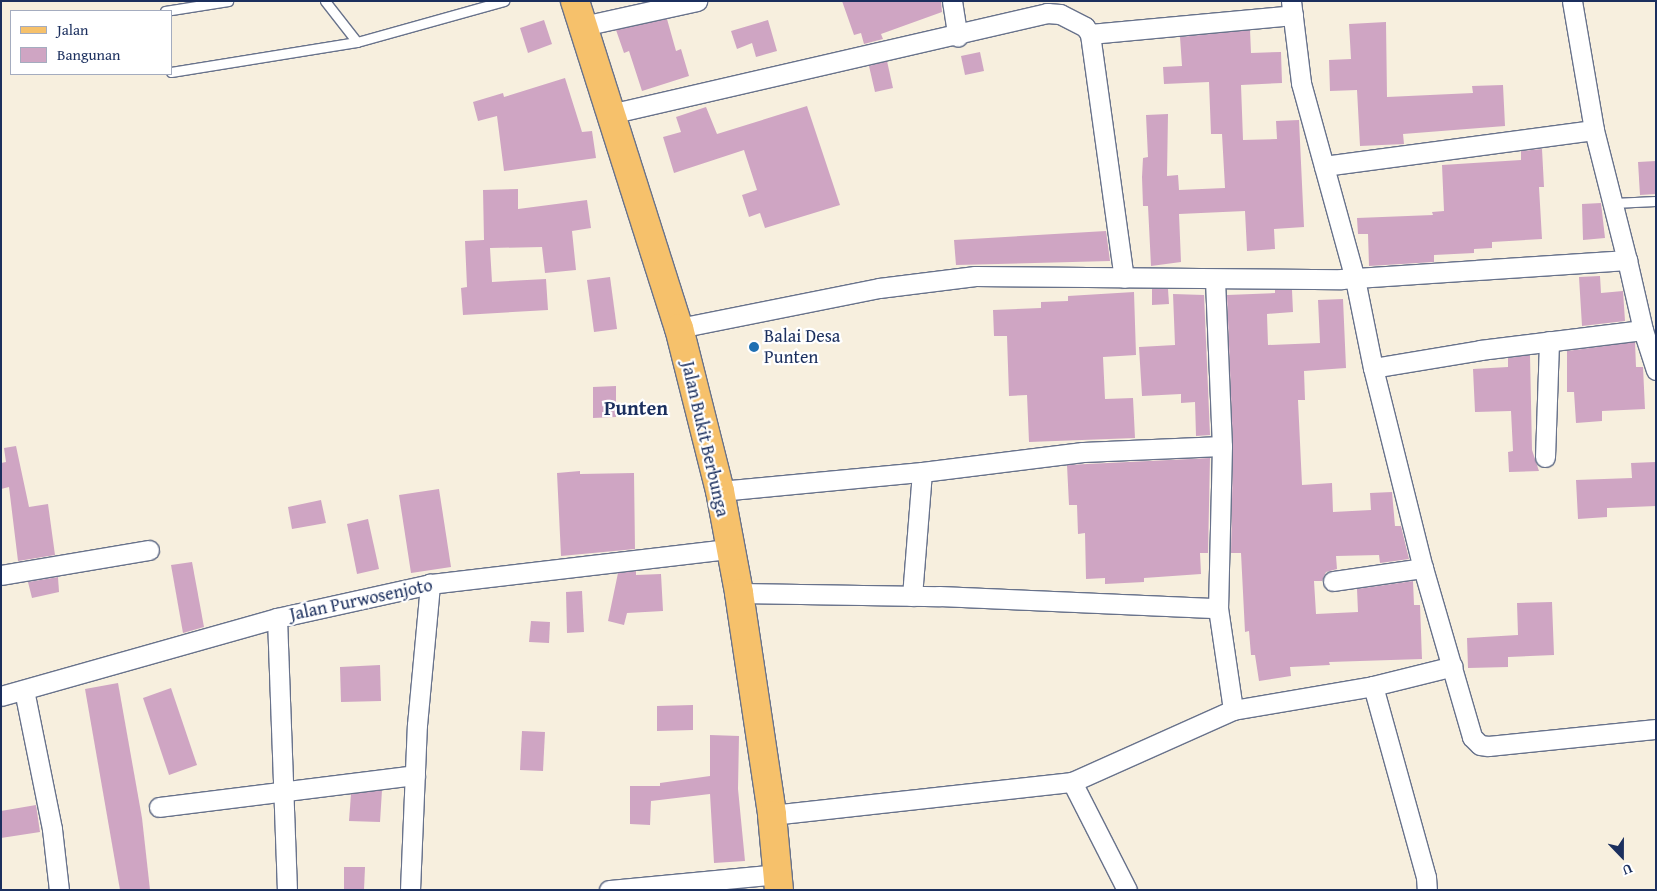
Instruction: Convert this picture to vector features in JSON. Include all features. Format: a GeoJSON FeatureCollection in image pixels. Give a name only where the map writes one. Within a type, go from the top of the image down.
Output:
{"type":"FeatureCollection","features":[{"type":"Feature","properties":{"kind":"main road","name":"Jalan Bukit Berbunga"},"geometry":{"type":"LineString","coordinates":[[579,14],[679,328],[720,491],[729,549],[739,593],[772,815],[778,882]]}},
{"type":"Feature","properties":{"kind":"street"},"geometry":{"type":"LineString","coordinates":[[579,14],[697,1]]}},
{"type":"Feature","properties":{"kind":"street"},"geometry":{"type":"LineString","coordinates":[[952,1],[958,36]]}},
{"type":"Feature","properties":{"kind":"street"},"geometry":{"type":"LineString","coordinates":[[1572,1],[1594,130],[1643,330],[1656,370]]}},
{"type":"Feature","properties":{"kind":"street"},"geometry":{"type":"LineString","coordinates":[[1090,34],[1292,8],[1302,83],[1355,279],[1373,368],[1423,568],[1453,666],[1472,737],[1480,745],[1656,729]]}},
{"type":"Feature","properties":{"kind":"street"},"geometry":{"type":"LineString","coordinates":[[610,114],[1048,14],[1070,18],[1090,34],[1124,278]]}},
{"type":"Feature","properties":{"kind":"street"},"geometry":{"type":"LineString","coordinates":[[1324,166],[1594,130]]}},
{"type":"Feature","properties":{"kind":"street"},"geometry":{"type":"LineString","coordinates":[[679,328],[879,288],[975,276],[1215,280],[1355,279],[1627,260]]}},
{"type":"Feature","properties":{"kind":"street"},"geometry":{"type":"LineString","coordinates":[[1215,280],[1222,446],[1218,608],[1233,710]]}},
{"type":"Feature","properties":{"kind":"street"},"geometry":{"type":"LineString","coordinates":[[1373,368],[1549,341],[1643,330]]}},
{"type":"Feature","properties":{"kind":"street"},"geometry":{"type":"LineString","coordinates":[[1545,457],[1549,341]]}},
{"type":"Feature","properties":{"kind":"street"},"geometry":{"type":"LineString","coordinates":[[720,491],[922,472],[1083,452],[1222,446]]}},
{"type":"Feature","properties":{"kind":"street"},"geometry":{"type":"LineString","coordinates":[[912,596],[922,472]]}},
{"type":"Feature","properties":{"kind":"street","name":"Jalan Purwosenjoto"},"geometry":{"type":"LineString","coordinates":[[1,696],[277,618],[430,584],[729,549]]}},
{"type":"Feature","properties":{"kind":"street"},"geometry":{"type":"LineString","coordinates":[[1,575],[149,550]]}},
{"type":"Feature","properties":{"kind":"street"},"geometry":{"type":"LineString","coordinates":[[1333,581],[1423,568]]}},
{"type":"Feature","properties":{"kind":"street"},"geometry":{"type":"LineString","coordinates":[[410,890],[415,775],[430,584]]}},
{"type":"Feature","properties":{"kind":"street"},"geometry":{"type":"LineString","coordinates":[[739,593],[912,596],[1218,608]]}},
{"type":"Feature","properties":{"kind":"street"},"geometry":{"type":"LineString","coordinates":[[277,618],[287,890]]}},
{"type":"Feature","properties":{"kind":"street"},"geometry":{"type":"LineString","coordinates":[[772,815],[1072,782],[1233,710],[1373,686],[1453,666]]}},
{"type":"Feature","properties":{"kind":"street"},"geometry":{"type":"LineString","coordinates":[[1373,686],[1426,877],[1427,890]]}},
{"type":"Feature","properties":{"kind":"street"},"geometry":{"type":"LineString","coordinates":[[24,690],[52,829],[59,890]]}},
{"type":"Feature","properties":{"kind":"street"},"geometry":{"type":"LineString","coordinates":[[159,807],[415,775]]}},
{"type":"Feature","properties":{"kind":"street"},"geometry":{"type":"LineString","coordinates":[[1072,782],[1126,890]]}},
{"type":"Feature","properties":{"kind":"street"},"geometry":{"type":"LineString","coordinates":[[609,890],[778,882]]}},
{"type":"Feature","properties":{"kind":"lane"},"geometry":{"type":"LineString","coordinates":[[171,10],[228,1]]}},
{"type":"Feature","properties":{"kind":"lane"},"geometry":{"type":"LineString","coordinates":[[325,1],[357,42]]}},
{"type":"Feature","properties":{"kind":"lane"},"geometry":{"type":"LineString","coordinates":[[172,72],[357,42],[427,20],[504,1]]}},
{"type":"Feature","properties":{"kind":"lane"},"geometry":{"type":"LineString","coordinates":[[1613,203],[1656,201]]}},
{"type":"Feature","properties":{"kind":"building"},"geometry":{"type":"Polygon","coordinates":[[[842,1],[941,1],[942,12],[881,34],[883,39],[864,44],[861,33],[854,35],[842,1]]]}},
{"type":"Feature","properties":{"kind":"building"},"geometry":{"type":"Polygon","coordinates":[[[667,19],[676,51],[681,49],[689,76],[642,91],[629,51],[624,53],[616,30],[667,19]]]}},
{"type":"Feature","properties":{"kind":"building"},"geometry":{"type":"Polygon","coordinates":[[[544,20],[552,44],[528,53],[520,28],[544,20]]]}},
{"type":"Feature","properties":{"kind":"building"},"geometry":{"type":"Polygon","coordinates":[[[768,20],[777,51],[756,57],[752,43],[737,49],[731,31],[768,20]]]}},
{"type":"Feature","properties":{"kind":"building"},"geometry":{"type":"Polygon","coordinates":[[[1386,22],[1387,97],[1473,93],[1472,86],[1503,85],[1505,126],[1403,134],[1404,144],[1360,146],[1357,90],[1330,91],[1329,60],[1351,59],[1349,24],[1386,22]]]}},
{"type":"Feature","properties":{"kind":"building"},"geometry":{"type":"Polygon","coordinates":[[[1250,30],[1251,53],[1281,52],[1282,83],[1241,85],[1243,140],[1277,139],[1276,121],[1299,120],[1304,227],[1274,229],[1275,249],[1247,251],[1245,211],[1179,214],[1181,262],[1151,266],[1148,206],[1143,206],[1142,177],[1143,158],[1148,157],[1146,115],[1168,114],[1167,176],[1178,175],[1179,190],[1225,188],[1222,134],[1211,134],[1209,82],[1164,84],[1163,67],[1182,66],[1180,37],[1250,30]]]}},
{"type":"Feature","properties":{"kind":"building"},"geometry":{"type":"Polygon","coordinates":[[[980,52],[984,71],[965,75],[961,56],[980,52]]]}},
{"type":"Feature","properties":{"kind":"building"},"geometry":{"type":"Polygon","coordinates":[[[887,61],[893,88],[875,92],[869,66],[887,61]]]}},
{"type":"Feature","properties":{"kind":"building"},"geometry":{"type":"Polygon","coordinates":[[[565,78],[582,132],[592,131],[596,158],[504,171],[497,116],[478,121],[473,102],[503,93],[504,97],[565,78]]]}},
{"type":"Feature","properties":{"kind":"building"},"geometry":{"type":"Polygon","coordinates":[[[807,106],[840,205],[765,228],[760,213],[749,217],[742,195],[757,190],[744,150],[674,173],[663,137],[681,132],[676,117],[706,107],[717,134],[807,106]]]}},
{"type":"Feature","properties":{"kind":"building"},"geometry":{"type":"Polygon","coordinates":[[[1542,149],[1544,187],[1539,187],[1542,239],[1492,242],[1492,248],[1474,249],[1474,253],[1434,255],[1434,262],[1369,266],[1368,234],[1358,234],[1357,218],[1433,215],[1432,212],[1444,211],[1442,165],[1521,160],[1521,151],[1542,149]]]}},
{"type":"Feature","properties":{"kind":"building"},"geometry":{"type":"Polygon","coordinates":[[[1656,161],[1656,194],[1640,195],[1638,162],[1656,161]]]}},
{"type":"Feature","properties":{"kind":"building"},"geometry":{"type":"Polygon","coordinates":[[[518,189],[518,209],[587,200],[591,228],[572,231],[576,270],[545,273],[542,247],[490,248],[492,282],[546,279],[548,310],[463,315],[461,288],[467,287],[465,241],[484,240],[483,190],[518,189]]]}},
{"type":"Feature","properties":{"kind":"building"},"geometry":{"type":"Polygon","coordinates":[[[1601,203],[1605,238],[1583,240],[1582,204],[1601,203]]]}},
{"type":"Feature","properties":{"kind":"building"},"geometry":{"type":"Polygon","coordinates":[[[1106,231],[1110,261],[956,265],[954,240],[1106,231]]]}},
{"type":"Feature","properties":{"kind":"building"},"geometry":{"type":"Polygon","coordinates":[[[1600,276],[1601,293],[1623,291],[1625,321],[1582,326],[1579,277],[1600,276]]]}},
{"type":"Feature","properties":{"kind":"building"},"geometry":{"type":"Polygon","coordinates":[[[610,277],[617,329],[594,332],[587,280],[610,277]]]}},
{"type":"Feature","properties":{"kind":"building"},"geometry":{"type":"Polygon","coordinates":[[[1152,289],[1168,289],[1169,304],[1152,305],[1152,289]]]}},
{"type":"Feature","properties":{"kind":"building"},"geometry":{"type":"Polygon","coordinates":[[[1275,290],[1292,290],[1293,312],[1267,314],[1268,345],[1320,343],[1318,300],[1343,299],[1346,368],[1304,371],[1305,400],[1298,400],[1302,485],[1332,483],[1333,512],[1371,510],[1370,493],[1392,492],[1395,526],[1401,526],[1409,559],[1380,563],[1379,555],[1336,556],[1337,569],[1326,572],[1322,581],[1314,581],[1316,614],[1358,612],[1357,589],[1413,581],[1414,605],[1420,605],[1422,659],[1329,662],[1330,665],[1290,667],[1291,676],[1259,681],[1255,655],[1251,655],[1249,631],[1245,632],[1241,553],[1231,553],[1233,446],[1227,295],[1275,293],[1275,290]]]}},
{"type":"Feature","properties":{"kind":"building"},"geometry":{"type":"Polygon","coordinates":[[[1134,292],[1136,355],[1103,357],[1105,399],[1133,398],[1135,438],[1029,442],[1027,395],[1009,396],[1007,336],[994,336],[993,310],[1041,308],[1041,302],[1068,301],[1068,296],[1134,292]]]}},
{"type":"Feature","properties":{"kind":"building"},"geometry":{"type":"Polygon","coordinates":[[[1173,294],[1204,295],[1210,435],[1196,436],[1195,402],[1181,403],[1181,394],[1142,396],[1139,347],[1175,345],[1173,294]]]}},
{"type":"Feature","properties":{"kind":"building"},"geometry":{"type":"Polygon","coordinates":[[[1635,342],[1636,367],[1643,367],[1645,409],[1602,411],[1602,421],[1576,423],[1574,392],[1567,392],[1567,351],[1635,342]]]}},
{"type":"Feature","properties":{"kind":"building"},"geometry":{"type":"Polygon","coordinates":[[[1530,355],[1532,450],[1539,471],[1509,472],[1508,452],[1513,451],[1511,411],[1475,412],[1473,369],[1508,367],[1508,358],[1530,355]]]}},
{"type":"Feature","properties":{"kind":"building"},"geometry":{"type":"Polygon","coordinates":[[[616,386],[616,417],[593,418],[593,387],[616,386]]]}},
{"type":"Feature","properties":{"kind":"building"},"geometry":{"type":"Polygon","coordinates":[[[16,446],[29,507],[48,504],[55,555],[18,561],[9,487],[1,489],[1,463],[6,462],[4,448],[16,446]]]}},
{"type":"Feature","properties":{"kind":"building"},"geometry":{"type":"Polygon","coordinates":[[[1210,458],[1208,553],[1200,553],[1201,574],[1144,578],[1144,582],[1105,584],[1105,578],[1086,579],[1085,533],[1078,534],[1077,505],[1069,505],[1067,465],[1210,458]]]}},
{"type":"Feature","properties":{"kind":"building"},"geometry":{"type":"Polygon","coordinates":[[[1656,462],[1656,506],[1607,508],[1607,517],[1578,519],[1576,480],[1632,478],[1631,463],[1656,462]]]}},
{"type":"Feature","properties":{"kind":"building"},"geometry":{"type":"Polygon","coordinates":[[[580,471],[580,474],[634,473],[635,549],[561,556],[557,473],[580,471]]]}},
{"type":"Feature","properties":{"kind":"building"},"geometry":{"type":"Polygon","coordinates":[[[439,489],[451,567],[411,573],[399,495],[439,489]]]}},
{"type":"Feature","properties":{"kind":"building"},"geometry":{"type":"Polygon","coordinates":[[[321,500],[326,523],[292,529],[288,507],[321,500]]]}},
{"type":"Feature","properties":{"kind":"building"},"geometry":{"type":"Polygon","coordinates":[[[368,519],[379,569],[357,574],[347,524],[368,519]]]}},
{"type":"Feature","properties":{"kind":"building"},"geometry":{"type":"Polygon","coordinates":[[[192,562],[204,627],[183,633],[171,565],[192,562]]]}},
{"type":"Feature","properties":{"kind":"building"},"geometry":{"type":"Polygon","coordinates":[[[636,571],[636,575],[661,574],[663,611],[627,613],[624,625],[608,621],[618,573],[636,571]]]}},
{"type":"Feature","properties":{"kind":"building"},"geometry":{"type":"Polygon","coordinates":[[[58,577],[59,592],[32,598],[28,582],[58,577]]]}},
{"type":"Feature","properties":{"kind":"building"},"geometry":{"type":"Polygon","coordinates":[[[582,591],[584,632],[567,633],[566,592],[582,591]]]}},
{"type":"Feature","properties":{"kind":"building"},"geometry":{"type":"Polygon","coordinates":[[[1552,602],[1554,655],[1508,657],[1508,667],[1468,668],[1467,638],[1518,635],[1517,603],[1552,602]]]}},
{"type":"Feature","properties":{"kind":"building"},"geometry":{"type":"Polygon","coordinates":[[[531,621],[550,622],[549,643],[529,642],[531,621]]]}},
{"type":"Feature","properties":{"kind":"building"},"geometry":{"type":"Polygon","coordinates":[[[380,665],[381,701],[341,702],[340,667],[380,665]]]}},
{"type":"Feature","properties":{"kind":"building"},"geometry":{"type":"Polygon","coordinates":[[[118,683],[142,818],[150,890],[120,890],[85,689],[118,683]]]}},
{"type":"Feature","properties":{"kind":"building"},"geometry":{"type":"Polygon","coordinates":[[[171,688],[197,765],[169,775],[143,698],[171,688]]]}},
{"type":"Feature","properties":{"kind":"building"},"geometry":{"type":"Polygon","coordinates":[[[693,705],[693,730],[657,731],[657,706],[693,705]]]}},
{"type":"Feature","properties":{"kind":"building"},"geometry":{"type":"Polygon","coordinates":[[[522,731],[545,732],[543,771],[520,770],[522,731]]]}},
{"type":"Feature","properties":{"kind":"building"},"geometry":{"type":"Polygon","coordinates":[[[710,735],[739,736],[738,789],[745,861],[714,863],[710,794],[651,801],[650,825],[630,824],[630,786],[660,786],[660,783],[710,776],[710,735]]]}},
{"type":"Feature","properties":{"kind":"building"},"geometry":{"type":"Polygon","coordinates":[[[382,790],[380,822],[349,821],[351,794],[382,790]]]}},
{"type":"Feature","properties":{"kind":"building"},"geometry":{"type":"Polygon","coordinates":[[[36,805],[40,832],[1,838],[1,811],[36,805]]]}},
{"type":"Feature","properties":{"kind":"building"},"geometry":{"type":"Polygon","coordinates":[[[344,867],[365,867],[364,890],[344,890],[344,867]]]}},
{"type":"Feature","properties":{"kind":"place","name":"Balai Desa Punten"},"geometry":{"type":"Point","coordinates":[754,347]}},
{"type":"Feature","properties":{"kind":"district","name":"Punten"},"geometry":{"type":"Point","coordinates":[636,407]}}]}
